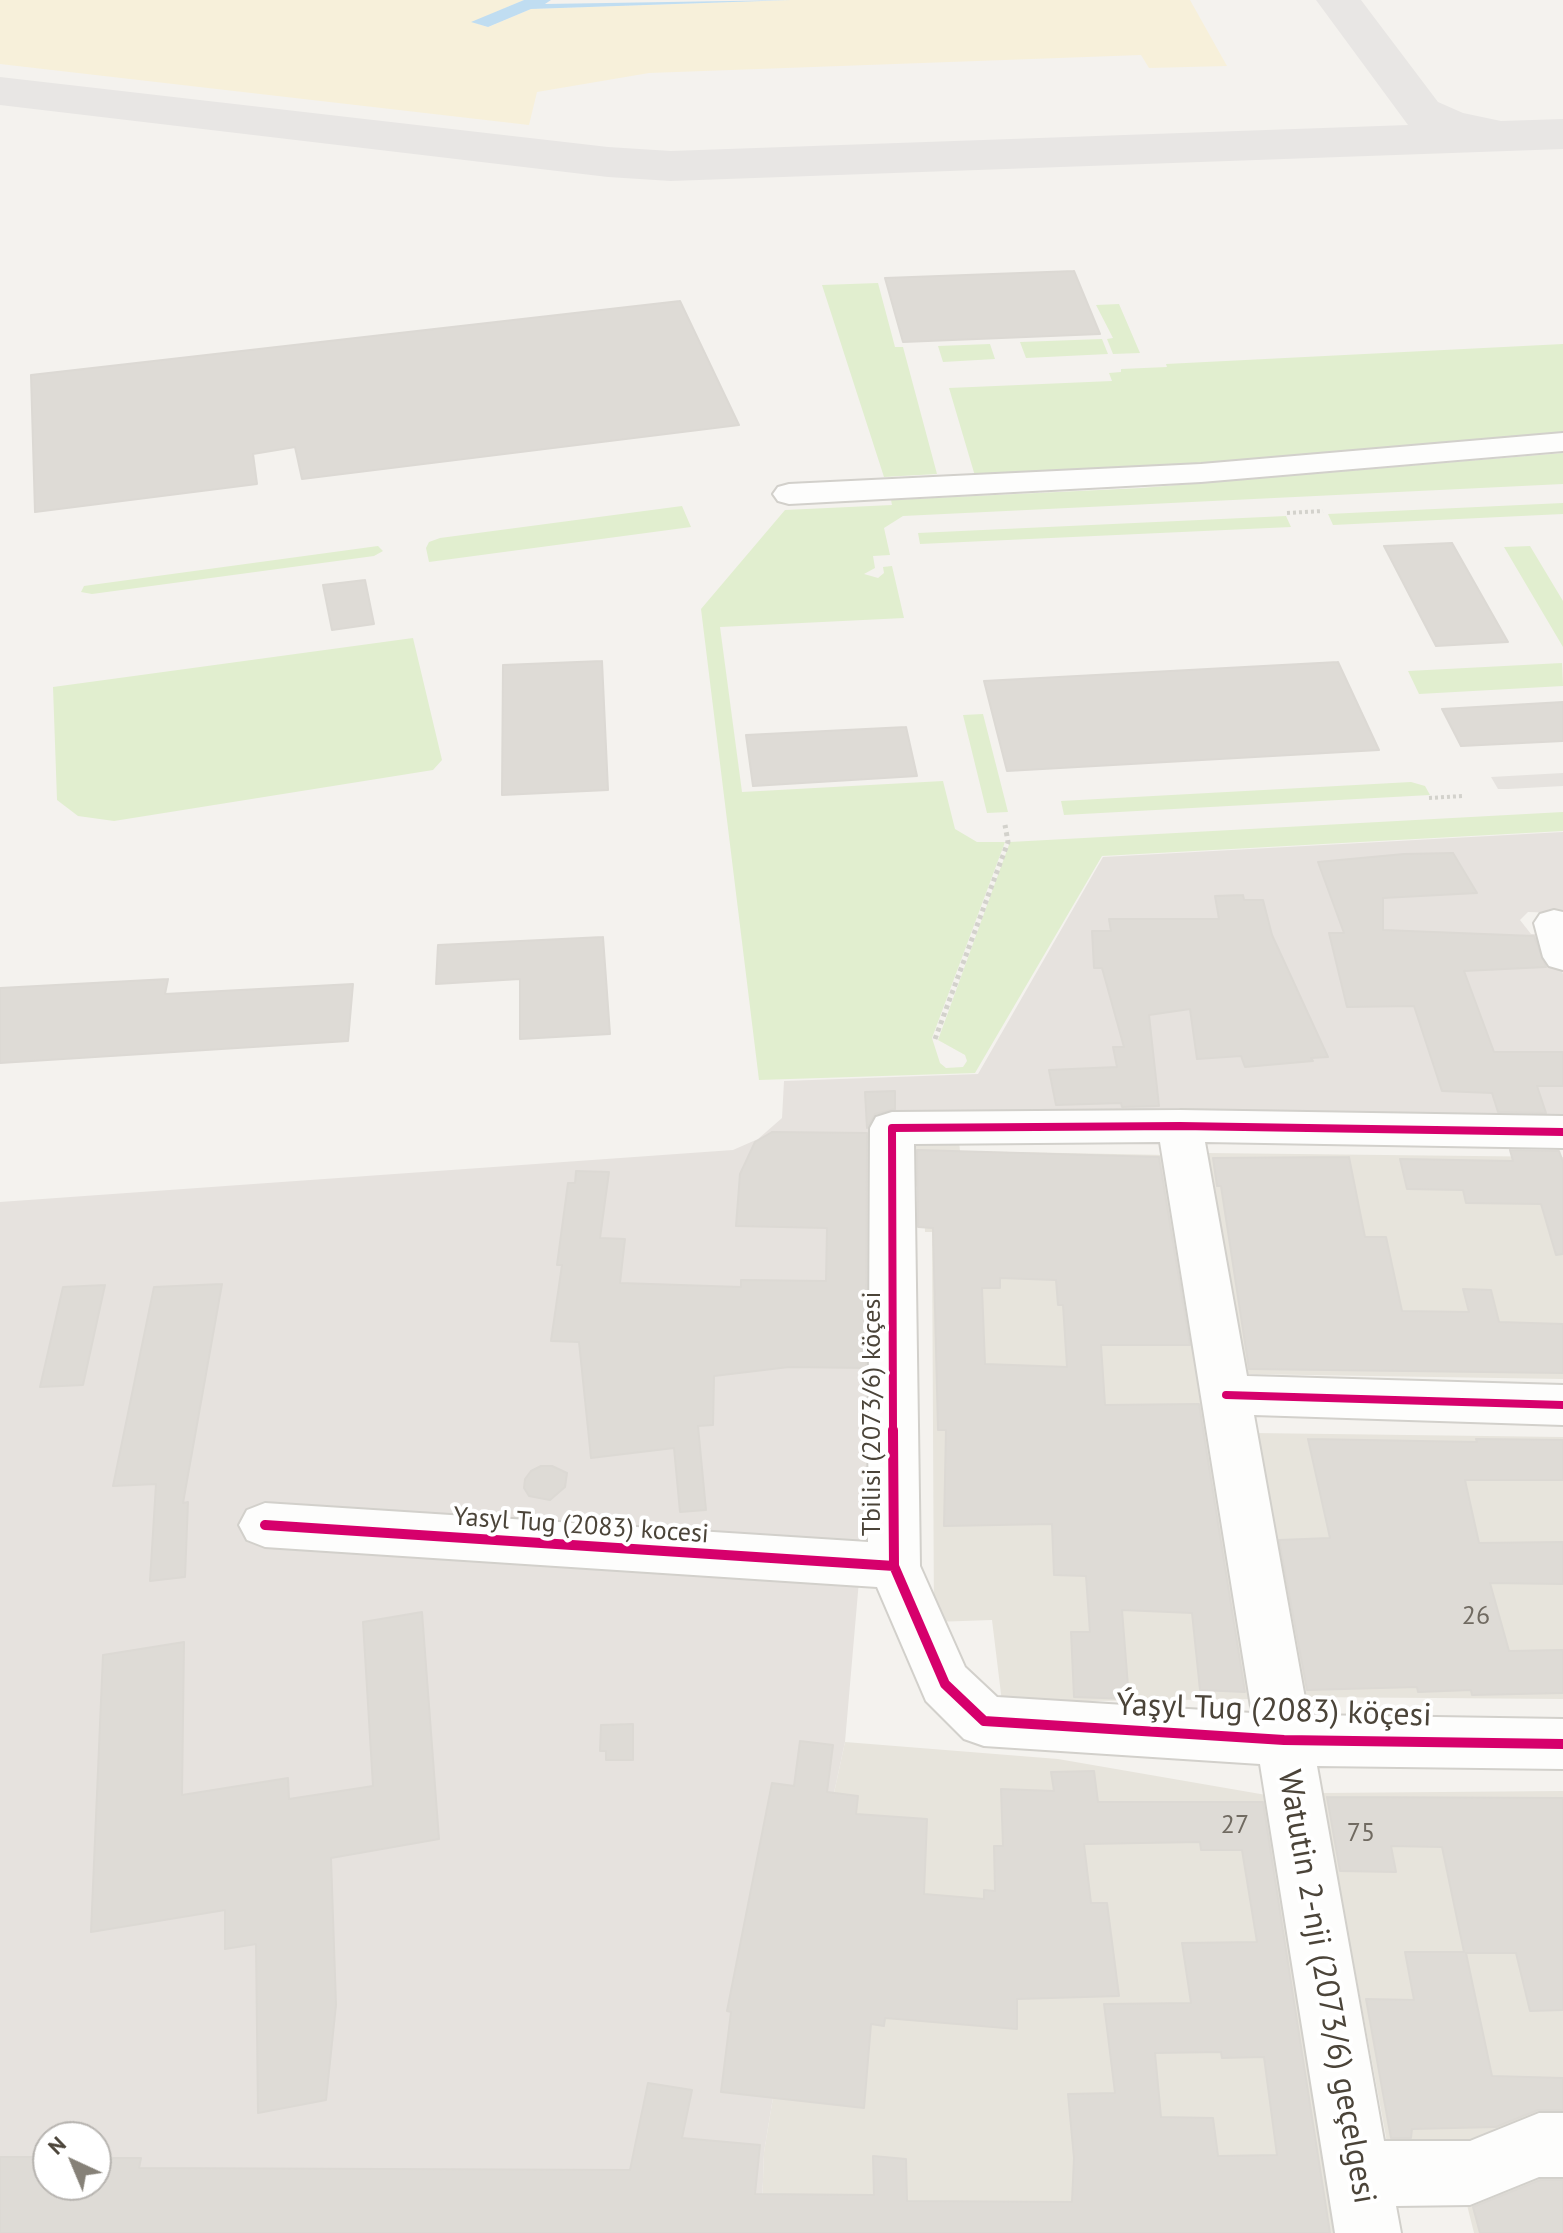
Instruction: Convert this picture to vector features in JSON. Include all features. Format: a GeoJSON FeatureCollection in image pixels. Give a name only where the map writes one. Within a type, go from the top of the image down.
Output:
{"type":"FeatureCollection","features":[{"type":"Feature","properties":{"kind":"street"},"geometry":{"type":"LineString","coordinates":[[789,494],[1187,474],[1563,442]]}},
{"type":"Feature","properties":{"kind":"street"},"geometry":{"type":"LineString","coordinates":[[1180,1126],[1563,1132]]}},
{"type":"Feature","properties":{"kind":"street","name":"Tbilisi (2073/6) köçesi"},"geometry":{"type":"LineString","coordinates":[[984,1721],[945,1684],[894,1566],[892,1128],[1180,1126]]}},
{"type":"Feature","properties":{"kind":"street","name":"Watutin 2-nji (2073/6) geçelgesi"},"geometry":{"type":"LineString","coordinates":[[1180,1126],[1362,2203]]}},
{"type":"Feature","properties":{"kind":"street"},"geometry":{"type":"LineString","coordinates":[[1226,1395],[1563,1405]]}},
{"type":"Feature","properties":{"kind":"street","name":"Yasyl Tug (2083) kocesi"},"geometry":{"type":"LineString","coordinates":[[265,1525],[894,1566]]}},
{"type":"Feature","properties":{"kind":"street","name":"Ýaşyl Tug (2083) köçesi"},"geometry":{"type":"LineString","coordinates":[[984,1721],[1284,1740],[1563,1744]]}},
{"type":"Feature","properties":{"kind":"street"},"geometry":{"type":"LineString","coordinates":[[1362,2203],[1470,2173],[1539,2145],[1563,2145]]}},
{"type":"Feature","properties":{"kind":"path"},"geometry":{"type":"LineString","coordinates":[[1287,513],[1323,511]]}},
{"type":"Feature","properties":{"kind":"path"},"geometry":{"type":"LineString","coordinates":[[1429,798],[1463,796]]}},
{"type":"Feature","properties":{"kind":"path"},"geometry":{"type":"LineString","coordinates":[[935,1039],[1008,842],[1005,825]]}},
{"type":"Feature","properties":{"kind":"shaded area"},"geometry":{"type":"Polygon","coordinates":[[[1563,773],[1563,786],[1498,789],[1491,777],[1563,773]]]}},
{"type":"Feature","properties":{"kind":"shaded area"},"geometry":{"type":"Polygon","coordinates":[[[1563,832],[1563,913],[1528,912],[1520,920],[1531,934],[1549,934],[1563,974],[1563,1120],[887,1118],[881,1419],[862,1546],[845,1742],[789,2001],[764,2152],[761,2233],[0,2233],[0,1202],[733,1150],[758,1139],[782,1118],[784,1081],[978,1074],[1103,857],[1563,832]]]}},
{"type":"Feature","properties":{"kind":"shaded area"},"geometry":{"type":"Polygon","coordinates":[[[910,1140],[959,1141],[960,1151],[1166,1155],[1261,1699],[1002,1702],[992,1620],[934,1622],[932,1232],[925,1232],[924,1187],[910,1186],[910,1140]]]}},
{"type":"Feature","properties":{"kind":"shaded area"},"geometry":{"type":"Polygon","coordinates":[[[1208,1153],[1563,1157],[1563,1379],[1244,1374],[1208,1153]]]}},
{"type":"Feature","properties":{"kind":"shaded area"},"geometry":{"type":"Polygon","coordinates":[[[1254,1433],[1563,1437],[1563,1699],[1301,1697],[1254,1433]]]}},
{"type":"Feature","properties":{"kind":"shaded area"},"geometry":{"type":"Polygon","coordinates":[[[845,1742],[1058,1759],[1272,1796],[1345,2233],[761,2233],[764,2152],[789,2001],[845,1742]]]}},
{"type":"Feature","properties":{"kind":"shaded area"},"geometry":{"type":"Polygon","coordinates":[[[1563,1791],[1563,2233],[1474,2233],[1457,2165],[1391,2164],[1322,1793],[1563,1791]]]}},
{"type":"Feature","properties":{"kind":"green space"},"geometry":{"type":"Polygon","coordinates":[[[878,283],[895,347],[903,347],[937,474],[884,477],[822,285],[878,283]]]}},
{"type":"Feature","properties":{"kind":"green space"},"geometry":{"type":"Polygon","coordinates":[[[1119,304],[1140,353],[1113,354],[1107,339],[1113,338],[1096,305],[1119,304]]]}},
{"type":"Feature","properties":{"kind":"green space"},"geometry":{"type":"Polygon","coordinates":[[[1102,339],[1108,354],[1026,358],[1020,342],[1102,339]]]}},
{"type":"Feature","properties":{"kind":"green space"},"geometry":{"type":"Polygon","coordinates":[[[990,344],[995,359],[943,362],[938,346],[990,344]]]}},
{"type":"Feature","properties":{"kind":"green space"},"geometry":{"type":"Polygon","coordinates":[[[1563,344],[1563,433],[1194,464],[975,476],[949,388],[1112,381],[1109,373],[1121,372],[1121,369],[1167,367],[1166,364],[1563,344]]]}},
{"type":"Feature","properties":{"kind":"green space"},"geometry":{"type":"Polygon","coordinates":[[[1563,453],[1563,484],[903,516],[884,528],[890,555],[873,556],[875,568],[864,574],[878,578],[884,573],[883,567],[892,566],[904,618],[720,627],[742,792],[943,781],[955,829],[977,842],[1005,842],[932,1038],[940,1063],[946,1068],[963,1067],[967,1061],[965,1055],[938,1040],[1010,842],[1563,812],[1563,831],[1102,856],[975,1073],[759,1080],[701,609],[785,510],[892,505],[891,500],[1141,488],[1563,453]]]}},
{"type":"Feature","properties":{"kind":"green space"},"geometry":{"type":"Polygon","coordinates":[[[1563,503],[1563,514],[1333,525],[1328,514],[1563,503]]]}},
{"type":"Feature","properties":{"kind":"green space"},"geometry":{"type":"Polygon","coordinates":[[[682,506],[691,527],[429,562],[426,548],[429,542],[440,538],[682,506]]]}},
{"type":"Feature","properties":{"kind":"green space"},"geometry":{"type":"Polygon","coordinates":[[[1286,516],[1291,527],[920,544],[918,533],[1286,516]]]}},
{"type":"Feature","properties":{"kind":"green space"},"geometry":{"type":"Polygon","coordinates":[[[378,546],[383,551],[374,556],[92,594],[81,592],[84,586],[378,546]]]}},
{"type":"Feature","properties":{"kind":"green space"},"geometry":{"type":"Polygon","coordinates":[[[1530,546],[1563,601],[1563,647],[1504,547],[1530,546]]]}},
{"type":"Feature","properties":{"kind":"green space"},"geometry":{"type":"Polygon","coordinates":[[[413,638],[442,760],[433,770],[114,821],[78,816],[57,800],[53,687],[413,638]]]}},
{"type":"Feature","properties":{"kind":"green space"},"geometry":{"type":"Polygon","coordinates":[[[1562,663],[1563,686],[1419,694],[1408,671],[1562,663]]]}},
{"type":"Feature","properties":{"kind":"green space"},"geometry":{"type":"Polygon","coordinates":[[[983,714],[1008,812],[987,813],[963,715],[983,714]]]}},
{"type":"Feature","properties":{"kind":"green space"},"geometry":{"type":"Polygon","coordinates":[[[1411,782],[1425,786],[1430,795],[1064,815],[1061,801],[1411,782]]]}},
{"type":"Feature","properties":{"kind":"sand"},"geometry":{"type":"Polygon","coordinates":[[[0,0],[524,0],[473,22],[488,27],[531,9],[791,0],[1190,0],[1227,66],[1149,68],[1141,55],[649,73],[537,92],[529,125],[0,64],[0,0]]]}},
{"type":"Feature","properties":{"kind":"water"},"geometry":{"type":"Polygon","coordinates":[[[524,0],[551,0],[545,4],[791,0],[531,9],[488,27],[471,22],[524,0]]]}},
{"type":"Feature","properties":{"kind":"building"},"geometry":{"type":"Polygon","coordinates":[[[1074,271],[1100,334],[903,342],[885,278],[1074,271]]]}},
{"type":"Feature","properties":{"kind":"building"},"geometry":{"type":"Polygon","coordinates":[[[680,301],[739,425],[302,479],[295,447],[253,454],[257,484],[35,512],[31,375],[680,301]]]}},
{"type":"Feature","properties":{"kind":"building"},"geometry":{"type":"Polygon","coordinates":[[[1452,543],[1508,642],[1436,646],[1384,546],[1452,543]]]}},
{"type":"Feature","properties":{"kind":"building"},"geometry":{"type":"Polygon","coordinates":[[[365,580],[374,624],[332,630],[323,585],[365,580]]]}},
{"type":"Feature","properties":{"kind":"building"},"geometry":{"type":"Polygon","coordinates":[[[602,661],[608,790],[502,795],[503,665],[602,661]]]}},
{"type":"Feature","properties":{"kind":"building"},"geometry":{"type":"Polygon","coordinates":[[[1338,662],[1379,750],[1007,771],[984,681],[1338,662]]]}},
{"type":"Feature","properties":{"kind":"building"},"geometry":{"type":"Polygon","coordinates":[[[1563,702],[1563,741],[1461,746],[1442,709],[1563,702]]]}},
{"type":"Feature","properties":{"kind":"building"},"geometry":{"type":"Polygon","coordinates":[[[906,727],[917,776],[753,786],[746,735],[906,727]]]}},
{"type":"Feature","properties":{"kind":"building"},"geometry":{"type":"Polygon","coordinates":[[[1453,853],[1477,893],[1383,898],[1383,930],[1534,936],[1546,967],[1464,971],[1494,1052],[1563,1052],[1563,1086],[1537,1086],[1546,1113],[1498,1112],[1492,1093],[1442,1091],[1414,1006],[1347,1007],[1329,933],[1344,933],[1318,862],[1453,853]]]}},
{"type":"Feature","properties":{"kind":"building"},"geometry":{"type":"Polygon","coordinates":[[[1243,895],[1244,900],[1263,900],[1272,935],[1328,1057],[1245,1067],[1241,1056],[1197,1059],[1190,1009],[1149,1015],[1159,1106],[1122,1107],[1121,1103],[1056,1105],[1049,1070],[1117,1067],[1113,1047],[1124,1047],[1102,968],[1094,968],[1092,931],[1111,931],[1109,919],[1219,919],[1215,896],[1243,895]]]}},
{"type":"Feature","properties":{"kind":"building"},"geometry":{"type":"Polygon","coordinates":[[[603,937],[610,1034],[520,1039],[520,979],[436,984],[438,945],[603,937]]]}},
{"type":"Feature","properties":{"kind":"building"},"geometry":{"type":"Polygon","coordinates":[[[168,979],[165,994],[353,984],[348,1041],[0,1063],[0,988],[168,979]]]}},
{"type":"Feature","properties":{"kind":"building"},"geometry":{"type":"Polygon","coordinates":[[[895,1091],[895,1109],[875,1114],[867,1128],[865,1092],[895,1091]]]}},
{"type":"Feature","properties":{"kind":"building"},"geometry":{"type":"Polygon","coordinates":[[[772,1132],[867,1133],[866,1368],[789,1367],[714,1376],[713,1425],[698,1426],[706,1510],[680,1512],[674,1448],[591,1458],[579,1342],[551,1341],[562,1265],[557,1265],[568,1183],[575,1183],[576,1171],[609,1172],[600,1238],[625,1239],[620,1283],[741,1287],[741,1280],[826,1281],[827,1228],[736,1226],[740,1174],[755,1142],[772,1132]]]}},
{"type":"Feature","properties":{"kind":"building"},"geometry":{"type":"Polygon","coordinates":[[[917,1150],[1159,1157],[1190,1345],[1101,1345],[1105,1405],[1199,1404],[1245,1692],[1200,1690],[1192,1613],[1122,1610],[1129,1699],[1074,1697],[1071,1632],[1090,1632],[1086,1576],[1054,1575],[1052,1524],[944,1526],[946,1430],[938,1430],[933,1228],[918,1227],[917,1150]],[[1000,1278],[1000,1288],[982,1288],[985,1364],[1067,1367],[1063,1305],[1058,1305],[1056,1280],[1000,1278]]]}},
{"type":"Feature","properties":{"kind":"building"},"geometry":{"type":"Polygon","coordinates":[[[1510,1150],[1559,1151],[1563,1162],[1563,1254],[1556,1255],[1541,1204],[1466,1203],[1463,1190],[1407,1189],[1400,1159],[1513,1161],[1510,1150]]]}},
{"type":"Feature","properties":{"kind":"building"},"geometry":{"type":"Polygon","coordinates":[[[1349,1157],[1365,1237],[1386,1237],[1402,1311],[1469,1312],[1463,1289],[1491,1290],[1499,1322],[1563,1324],[1563,1373],[1249,1369],[1221,1186],[1217,1186],[1213,1158],[1349,1157]]]}},
{"type":"Feature","properties":{"kind":"building"},"geometry":{"type":"Polygon","coordinates":[[[222,1284],[183,1503],[188,1502],[185,1577],[150,1581],[156,1484],[113,1486],[154,1287],[222,1284]]]}},
{"type":"Feature","properties":{"kind":"building"},"geometry":{"type":"Polygon","coordinates":[[[105,1285],[83,1385],[40,1387],[63,1287],[105,1285]]]}},
{"type":"Feature","properties":{"kind":"building"},"geometry":{"type":"Polygon","coordinates":[[[1308,1439],[1563,1440],[1563,1480],[1465,1480],[1479,1543],[1563,1542],[1563,1584],[1490,1583],[1509,1651],[1563,1650],[1563,1693],[1472,1695],[1471,1690],[1418,1692],[1417,1687],[1307,1690],[1279,1540],[1330,1538],[1308,1439]]]}},
{"type":"Feature","properties":{"kind":"building"},"geometry":{"type":"Polygon","coordinates":[[[541,1466],[552,1466],[567,1473],[565,1487],[550,1500],[529,1496],[524,1488],[525,1479],[531,1471],[541,1466]]]}},
{"type":"Feature","properties":{"kind":"building"},"geometry":{"type":"Polygon","coordinates":[[[422,1612],[439,1839],[331,1858],[336,2005],[326,2100],[258,2113],[256,1944],[225,1949],[225,1910],[91,1932],[103,1655],[184,1642],[182,1795],[288,1778],[289,1799],[373,1786],[363,1622],[422,1612]]]}},
{"type":"Feature","properties":{"kind":"building"},"geometry":{"type":"Polygon","coordinates":[[[633,1724],[633,1760],[606,1760],[606,1751],[600,1751],[601,1725],[633,1724]]]}},
{"type":"Feature","properties":{"kind":"building"},"geometry":{"type":"Polygon","coordinates":[[[800,1741],[833,1745],[827,1792],[858,1796],[856,1814],[927,1819],[924,1894],[984,1899],[984,1890],[995,1891],[994,1846],[1003,1846],[1001,1789],[1054,1791],[1051,1772],[1094,1771],[1098,1802],[1263,1802],[1330,2233],[0,2233],[0,2157],[32,2157],[32,2201],[112,2201],[112,2158],[141,2158],[139,2168],[630,2170],[648,2083],[692,2090],[682,2138],[760,2145],[755,2194],[874,2195],[873,2156],[906,2159],[907,2201],[1072,2202],[1074,2158],[1068,2094],[1115,2093],[1104,2004],[1191,2003],[1182,1943],[1257,1942],[1242,1850],[1201,1850],[1200,1842],[1084,1844],[1091,1903],[1107,1903],[1119,1996],[1017,1999],[1017,2029],[885,2018],[884,2026],[871,2024],[864,2108],[721,2092],[731,2012],[727,2011],[772,1783],[794,1786],[800,1741]],[[1221,2052],[1155,2053],[1161,2117],[1213,2118],[1218,2156],[1277,2155],[1264,2057],[1222,2058],[1221,2052]]]}},
{"type":"Feature","properties":{"kind":"building"},"geometry":{"type":"Polygon","coordinates":[[[1327,1797],[1563,1798],[1563,2010],[1530,2011],[1516,1953],[1466,1953],[1492,2076],[1563,2078],[1563,2110],[1538,2110],[1496,2127],[1412,2129],[1411,2138],[1391,2138],[1366,1999],[1414,2000],[1405,1952],[1464,1952],[1442,1847],[1391,1846],[1396,1872],[1340,1871],[1327,1797]]]}},
{"type":"Feature","properties":{"kind":"building"},"geometry":{"type":"Polygon","coordinates":[[[1540,2180],[1563,2180],[1563,2233],[1480,2233],[1473,2207],[1540,2180]]]}},
{"type":"Feature","properties":{"kind":"taxiway"},"geometry":{"type":"LineString","coordinates":[[1338,0],[1421,112],[1448,125],[1496,135]]}},
{"type":"Feature","properties":{"kind":"taxiway"},"geometry":{"type":"LineString","coordinates":[[0,91],[608,162],[671,166],[1563,134]]}},
{"type":"Feature","properties":{"kind":"cycle path"},"geometry":{"type":"LineString","coordinates":[[1563,1132],[1180,1126],[892,1128],[894,1566],[945,1684],[984,1721],[1284,1740],[1563,1744]]}},
{"type":"Feature","properties":{"kind":"cycle path"},"geometry":{"type":"LineString","coordinates":[[1226,1395],[1563,1405]]}},
{"type":"Feature","properties":{"kind":"cycle path"},"geometry":{"type":"LineString","coordinates":[[265,1525],[894,1566]]}}]}
